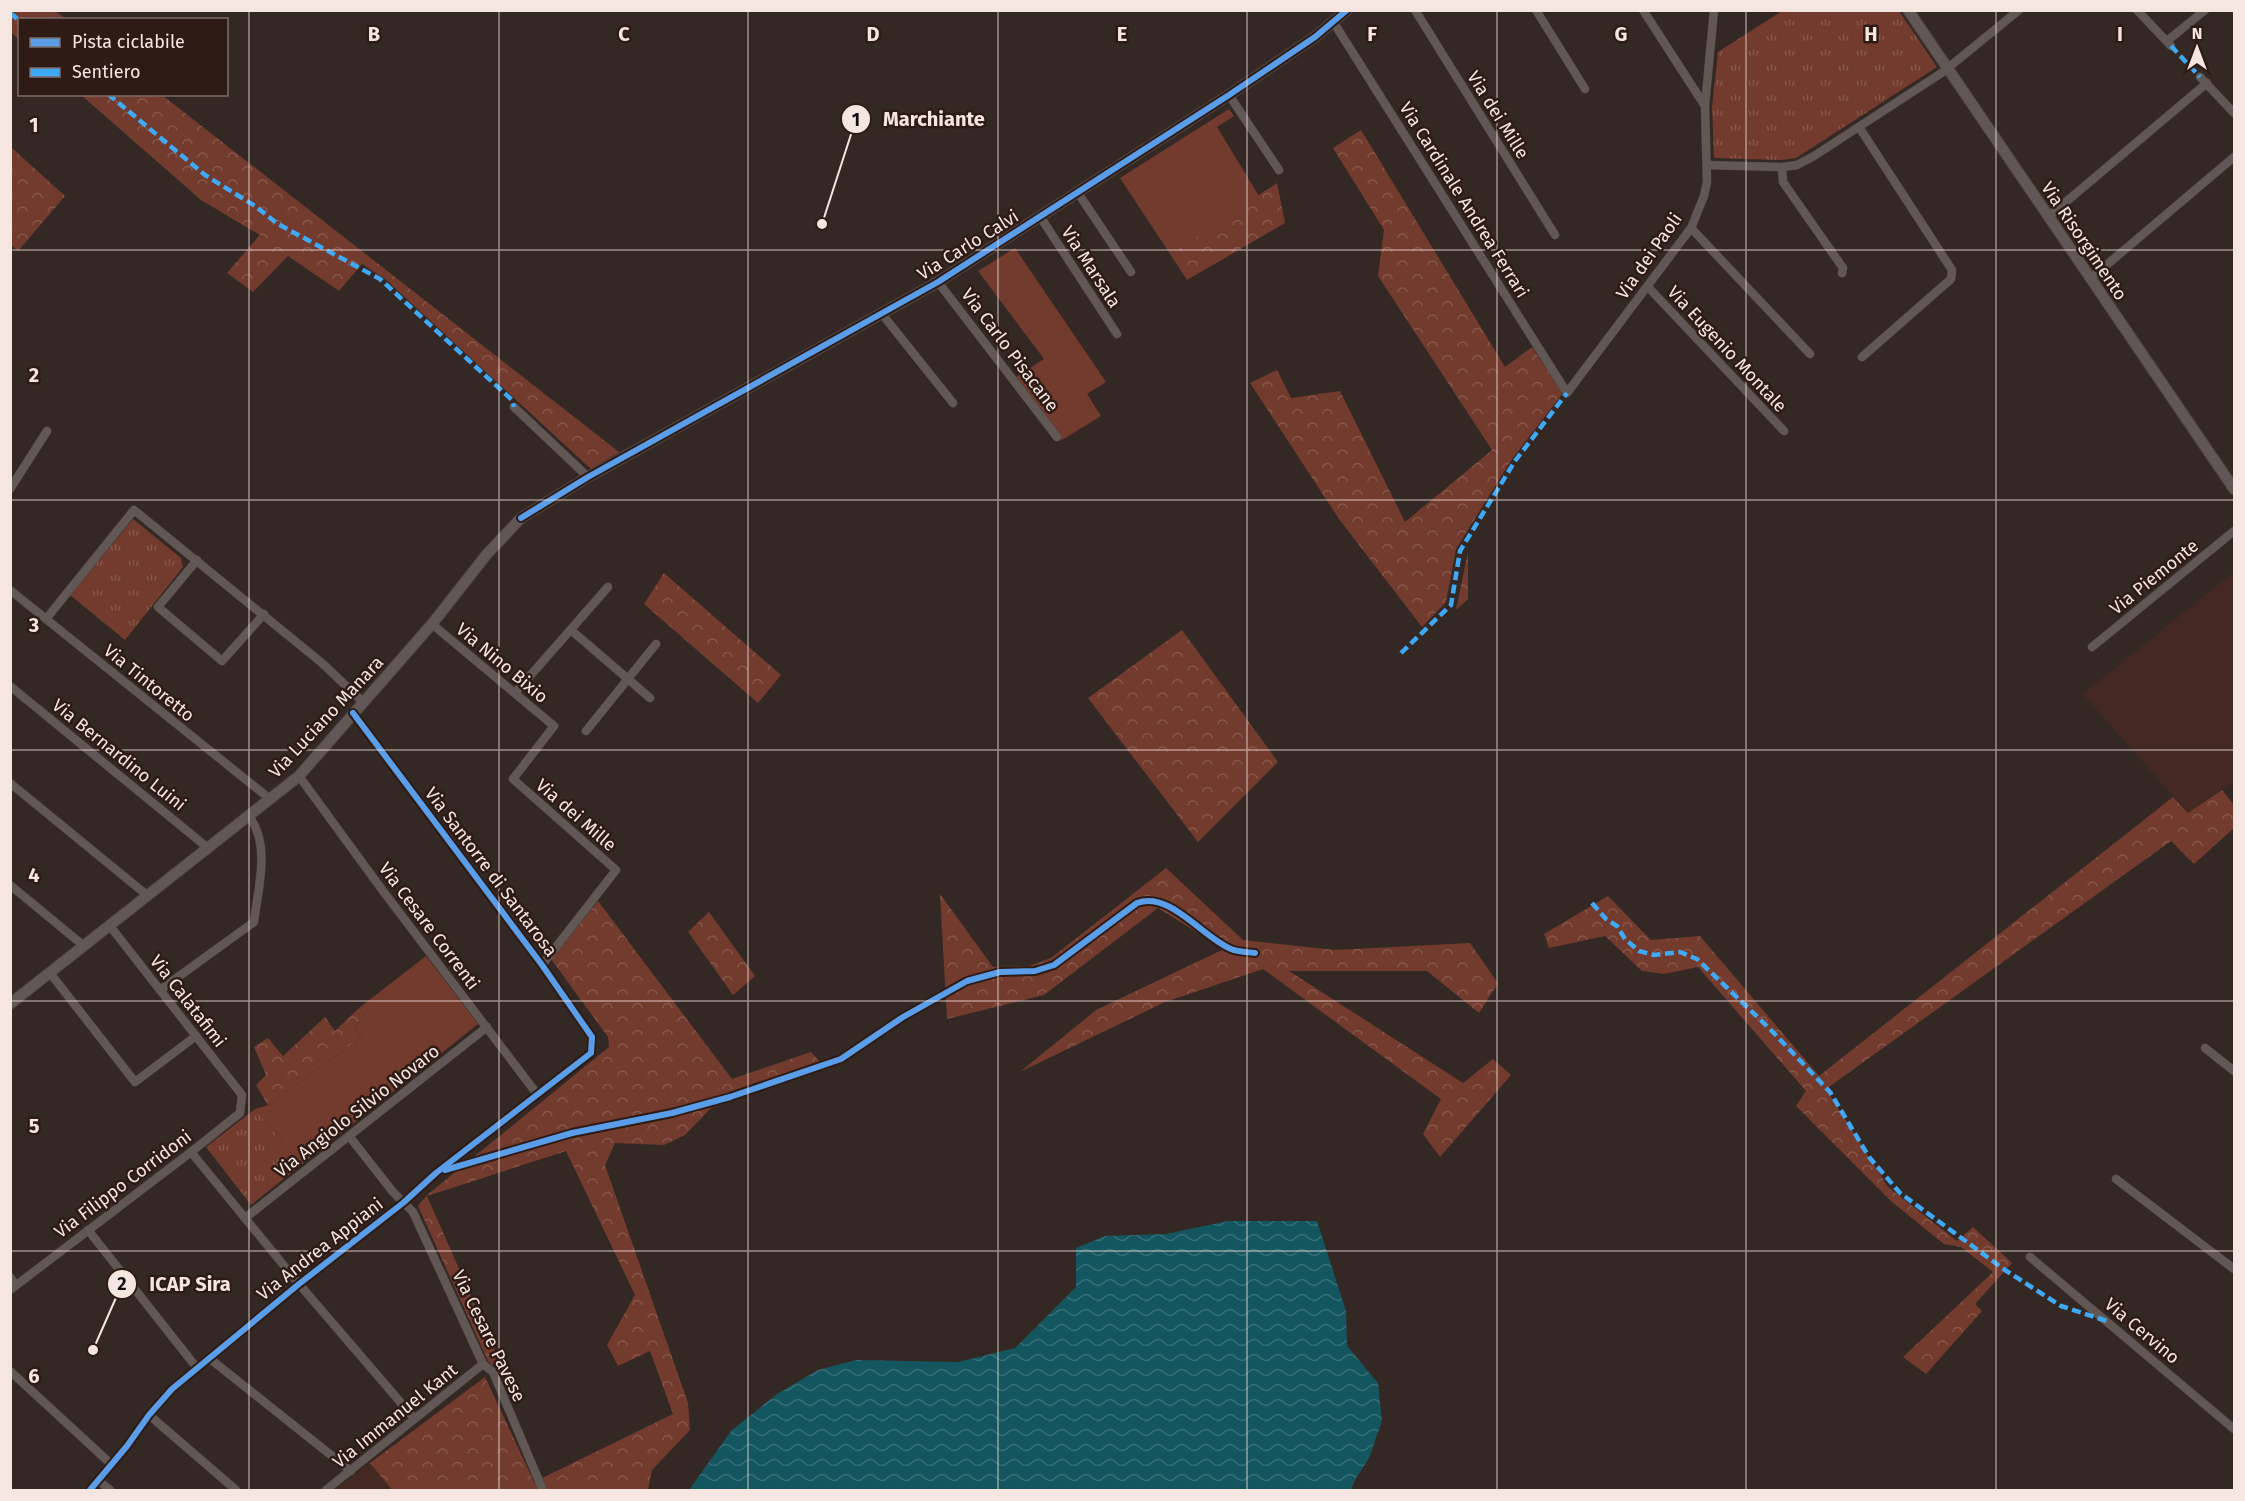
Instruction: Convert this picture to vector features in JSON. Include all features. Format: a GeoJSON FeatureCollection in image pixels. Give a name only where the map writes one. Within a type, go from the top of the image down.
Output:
{"type":"FeatureCollection","features":[{"type":"Feature","properties":{"kind":"street","name":"Via Carlo Calvi"},"geometry":{"type":"LineString","coordinates":[[588,477],[939,282],[1229,95],[1334,23],[1347,10]]}},
{"type":"Feature","properties":{"kind":"street","name":"Via dei Mille"},"geometry":{"type":"LineString","coordinates":[[1415,10],[1556,235]]}},
{"type":"Feature","properties":{"kind":"street"},"geometry":{"type":"LineString","coordinates":[[1536,10],[1585,89]]}},
{"type":"Feature","properties":{"kind":"street"},"geometry":{"type":"LineString","coordinates":[[1643,10],[1705,106]]}},
{"type":"Feature","properties":{"kind":"street","name":"Via dei Paoli"},"geometry":{"type":"LineString","coordinates":[[1567,393],[1690,228],[1704,196],[1707,165],[1705,106],[1714,10]]}},
{"type":"Feature","properties":{"kind":"street","name":"Via Risorgimento"},"geometry":{"type":"LineString","coordinates":[[1908,10],[2235,489]]}},
{"type":"Feature","properties":{"kind":"street"},"geometry":{"type":"LineString","coordinates":[[1707,165],[1782,167],[1797,165],[1947,69],[2019,10]]}},
{"type":"Feature","properties":{"kind":"street"},"geometry":{"type":"LineString","coordinates":[[2138,10],[2169,44],[2205,10]]}},
{"type":"Feature","properties":{"kind":"street","name":"Via Cardinale Andrea Ferrari"},"geometry":{"type":"LineString","coordinates":[[1334,23],[1567,393]]}},
{"type":"Feature","properties":{"kind":"street"},"geometry":{"type":"LineString","coordinates":[[2200,76],[2235,113]]}},
{"type":"Feature","properties":{"kind":"street"},"geometry":{"type":"LineString","coordinates":[[2048,217],[2206,83]]}},
{"type":"Feature","properties":{"kind":"street"},"geometry":{"type":"LineString","coordinates":[[1229,95],[1280,170]]}},
{"type":"Feature","properties":{"kind":"street"},"geometry":{"type":"LineString","coordinates":[[1859,127],[1952,270],[1951,279],[1862,357]]}},
{"type":"Feature","properties":{"kind":"street"},"geometry":{"type":"LineString","coordinates":[[2090,279],[2235,157]]}},
{"type":"Feature","properties":{"kind":"street"},"geometry":{"type":"LineString","coordinates":[[1782,167],[1783,182],[1842,268],[1842,273]]}},
{"type":"Feature","properties":{"kind":"street"},"geometry":{"type":"LineString","coordinates":[[1078,193],[1131,272]]}},
{"type":"Feature","properties":{"kind":"street","name":"Via Marsala"},"geometry":{"type":"LineString","coordinates":[[1041,218],[1117,334]]}},
{"type":"Feature","properties":{"kind":"street"},"geometry":{"type":"LineString","coordinates":[[1690,228],[1810,354]]}},
{"type":"Feature","properties":{"kind":"street","name":"Via Carlo Pisacane"},"geometry":{"type":"LineString","coordinates":[[939,282],[1057,437]]}},
{"type":"Feature","properties":{"kind":"street","name":"Via Eugenio Montale"},"geometry":{"type":"LineString","coordinates":[[1648,287],[1784,431]]}},
{"type":"Feature","properties":{"kind":"street"},"geometry":{"type":"LineString","coordinates":[[882,314],[953,403]]}},
{"type":"Feature","properties":{"kind":"street"},"geometry":{"type":"LineString","coordinates":[[514,407],[588,477]]}},
{"type":"Feature","properties":{"kind":"street"},"geometry":{"type":"LineString","coordinates":[[10,489],[47,431]]}},
{"type":"Feature","properties":{"kind":"street","name":"Via Luciano Manara"},"geometry":{"type":"LineString","coordinates":[[10,1004],[299,776],[432,624],[487,554],[521,518],[588,477]]}},
{"type":"Feature","properties":{"kind":"street"},"geometry":{"type":"LineString","coordinates":[[46,619],[135,510],[264,614],[322,663],[363,702]]}},
{"type":"Feature","properties":{"kind":"street","name":"Via Piemonte"},"geometry":{"type":"LineString","coordinates":[[2092,647],[2235,531]]}},
{"type":"Feature","properties":{"kind":"street"},"geometry":{"type":"LineString","coordinates":[[197,560],[158,607],[222,661],[264,614]]}},
{"type":"Feature","properties":{"kind":"street"},"geometry":{"type":"LineString","coordinates":[[515,693],[608,587]]}},
{"type":"Feature","properties":{"kind":"street","name":"Via Tintoretto"},"geometry":{"type":"LineString","coordinates":[[10,590],[270,799]]}},
{"type":"Feature","properties":{"kind":"street","name":"Via Nino Bixio"},"geometry":{"type":"LineString","coordinates":[[432,624],[554,726]]}},
{"type":"Feature","properties":{"kind":"street"},"geometry":{"type":"LineString","coordinates":[[571,630],[650,698]]}},
{"type":"Feature","properties":{"kind":"street"},"geometry":{"type":"LineString","coordinates":[[586,730],[656,644]]}},
{"type":"Feature","properties":{"kind":"street","name":"Via Bernardino Luini"},"geometry":{"type":"LineString","coordinates":[[10,686],[208,848]]}},
{"type":"Feature","properties":{"kind":"street","name":"Via Santorre di Santarosa"},"geometry":{"type":"LineString","coordinates":[[353,714],[542,965],[592,1036],[591,1053]]}},
{"type":"Feature","properties":{"kind":"street","name":"Via dei Mille"},"geometry":{"type":"LineString","coordinates":[[542,965],[616,870],[513,779],[554,726]]}},
{"type":"Feature","properties":{"kind":"street","name":"Via Cesare Correnti"},"geometry":{"type":"LineString","coordinates":[[299,776],[537,1094]]}},
{"type":"Feature","properties":{"kind":"street"},"geometry":{"type":"LineString","coordinates":[[10,783],[148,896]]}},
{"type":"Feature","properties":{"kind":"street"},"geometry":{"type":"LineString","coordinates":[[160,990],[254,922],[262,848],[256,826],[249,816]]}},
{"type":"Feature","properties":{"kind":"street"},"geometry":{"type":"LineString","coordinates":[[10,885],[84,946]]}},
{"type":"Feature","properties":{"kind":"street"},"geometry":{"type":"LineString","coordinates":[[436,1173],[572,1133],[706,1104],[841,1059],[903,1017],[967,981],[1000,972],[1035,971],[1054,965],[1137,903],[1147,899],[1166,905],[1232,950],[1254,953]]}},
{"type":"Feature","properties":{"kind":"street","name":"Via Calatafimi"},"geometry":{"type":"LineString","coordinates":[[110,926],[242,1095]]}},
{"type":"Feature","properties":{"kind":"street"},"geometry":{"type":"LineString","coordinates":[[50,973],[135,1082],[196,1036]]}},
{"type":"Feature","properties":{"kind":"street","name":"Via Angiolo Silvio Novaro"},"geometry":{"type":"LineString","coordinates":[[245,1218],[487,1027]]}},
{"type":"Feature","properties":{"kind":"street"},"geometry":{"type":"LineString","coordinates":[[2205,1048],[2235,1071]]}},
{"type":"Feature","properties":{"kind":"street","name":"Via Andrea Appiani"},"geometry":{"type":"LineString","coordinates":[[90,1491],[149,1415],[172,1389],[196,1368],[403,1203],[436,1173],[591,1053]]}},
{"type":"Feature","properties":{"kind":"street","name":"Via Filippo Corridoni"},"geometry":{"type":"LineString","coordinates":[[13,1287],[240,1113],[242,1095]]}},
{"type":"Feature","properties":{"kind":"street","name":"Via Cesare Pavese"},"geometry":{"type":"LineString","coordinates":[[349,1136],[403,1203],[413,1212],[483,1364],[493,1372],[542,1488]]}},
{"type":"Feature","properties":{"kind":"street"},"geometry":{"type":"LineString","coordinates":[[191,1152],[299,1284],[414,1418]]}},
{"type":"Feature","properties":{"kind":"street"},"geometry":{"type":"LineString","coordinates":[[2116,1179],[2235,1269]]}},
{"type":"Feature","properties":{"kind":"street"},"geometry":{"type":"LineString","coordinates":[[88,1230],[196,1368]]}},
{"type":"Feature","properties":{"kind":"street","name":"Via Cervino"},"geometry":{"type":"LineString","coordinates":[[2030,1257],[2235,1429]]}},
{"type":"Feature","properties":{"kind":"street"},"geometry":{"type":"LineString","coordinates":[[10,1278],[13,1287]]}},
{"type":"Feature","properties":{"kind":"street"},"geometry":{"type":"LineString","coordinates":[[209,1358],[351,1471]]}},
{"type":"Feature","properties":{"kind":"street","name":"Via Immanuel Kant"},"geometry":{"type":"LineString","coordinates":[[326,1491],[483,1364]]}},
{"type":"Feature","properties":{"kind":"street"},"geometry":{"type":"LineString","coordinates":[[10,1371],[111,1464]]}},
{"type":"Feature","properties":{"kind":"street"},"geometry":{"type":"LineString","coordinates":[[149,1415],[236,1491]]}},
{"type":"Feature","properties":{"kind":"street"},"geometry":{"type":"LineString","coordinates":[[98,1480],[110,1491]]}},
{"type":"Feature","properties":{"kind":"shaded area"},"geometry":{"type":"Polygon","coordinates":[[[2234,572],[2234,781],[2188,813],[2083,694],[2234,572]]]}},
{"type":"Feature","properties":{"kind":"shaded area"},"geometry":{"type":"Polygon","coordinates":[[[370,1463],[392,1490],[334,1490],[370,1463]]]}},
{"type":"Feature","properties":{"kind":"green space"},"geometry":{"type":"Polygon","coordinates":[[[11,10],[55,11],[65,18],[18,18],[18,39],[11,32],[11,10]]]}},
{"type":"Feature","properties":{"kind":"green space"},"geometry":{"type":"Polygon","coordinates":[[[1782,11],[1899,11],[1937,67],[1796,158],[1782,160],[1714,158],[1712,107],[1718,52],[1782,11]]]}},
{"type":"Feature","properties":{"kind":"green space"},"geometry":{"type":"Polygon","coordinates":[[[82,96],[163,96],[619,452],[591,469],[385,279],[362,264],[339,291],[288,256],[253,292],[227,273],[260,235],[201,200],[82,96]]]}},
{"type":"Feature","properties":{"kind":"green space"},"geometry":{"type":"Polygon","coordinates":[[[1229,109],[1234,116],[1217,127],[1259,196],[1170,254],[1120,178],[1229,109]]]}},
{"type":"Feature","properties":{"kind":"green space"},"geometry":{"type":"Polygon","coordinates":[[[1361,130],[1505,367],[1532,347],[1563,393],[1512,459],[1456,549],[1446,602],[1422,627],[1339,519],[1250,383],[1277,370],[1291,398],[1340,391],[1405,522],[1492,450],[1378,276],[1384,230],[1333,148],[1361,130]]]}},
{"type":"Feature","properties":{"kind":"green space"},"geometry":{"type":"Polygon","coordinates":[[[11,147],[65,196],[18,251],[11,245],[11,147]]]}},
{"type":"Feature","properties":{"kind":"green space"},"geometry":{"type":"Polygon","coordinates":[[[1277,183],[1285,223],[1187,280],[1170,254],[1277,183]]]}},
{"type":"Feature","properties":{"kind":"green space"},"geometry":{"type":"Polygon","coordinates":[[[1015,248],[1106,382],[1087,394],[1101,416],[1062,440],[1015,378],[1044,359],[978,271],[1015,248]]]}},
{"type":"Feature","properties":{"kind":"green space"},"geometry":{"type":"Polygon","coordinates":[[[133,519],[181,558],[183,567],[125,640],[70,595],[133,519]]]}},
{"type":"Feature","properties":{"kind":"green space"},"geometry":{"type":"Polygon","coordinates":[[[1468,552],[1468,599],[1456,610],[1468,552]]]}},
{"type":"Feature","properties":{"kind":"green space"},"geometry":{"type":"Polygon","coordinates":[[[664,573],[781,675],[758,703],[644,604],[664,573]]]}},
{"type":"Feature","properties":{"kind":"green space"},"geometry":{"type":"Polygon","coordinates":[[[1182,630],[1278,762],[1198,842],[1088,698],[1182,630]]]}},
{"type":"Feature","properties":{"kind":"green space"},"geometry":{"type":"Polygon","coordinates":[[[2222,790],[2234,805],[2234,828],[2194,864],[2171,841],[1826,1089],[1888,1187],[1957,1241],[1973,1227],[2012,1263],[1975,1304],[1982,1311],[1926,1374],[1903,1357],[1993,1272],[1961,1247],[1944,1244],[1892,1202],[1796,1106],[1806,1091],[1698,967],[1664,974],[1642,971],[1605,936],[1549,948],[1544,934],[1608,896],[1651,940],[1700,936],[1819,1076],[2173,797],[2188,813],[2222,790]]]}},
{"type":"Feature","properties":{"kind":"green space"},"geometry":{"type":"Polygon","coordinates":[[[1166,868],[1243,940],[1335,950],[1470,943],[1498,983],[1479,1013],[1427,971],[1289,971],[1463,1083],[1493,1059],[1511,1075],[1440,1157],[1423,1134],[1441,1099],[1263,969],[1165,1002],[1020,1072],[1096,1010],[1224,949],[1158,908],[1044,995],[947,1019],[940,894],[993,967],[1029,966],[1051,958],[1166,868]]]}},
{"type":"Feature","properties":{"kind":"green space"},"geometry":{"type":"Polygon","coordinates":[[[598,901],[732,1079],[811,1052],[823,1065],[714,1105],[685,1135],[664,1145],[615,1143],[605,1165],[688,1403],[690,1430],[652,1470],[648,1490],[392,1490],[370,1463],[485,1377],[534,1482],[673,1414],[650,1351],[618,1366],[607,1345],[635,1295],[566,1151],[427,1196],[500,1362],[492,1365],[488,1361],[418,1206],[427,1195],[609,1047],[608,1037],[551,959],[598,901]]]}},
{"type":"Feature","properties":{"kind":"green space"},"geometry":{"type":"Polygon","coordinates":[[[709,912],[755,976],[733,995],[688,932],[709,912]]]}},
{"type":"Feature","properties":{"kind":"green space"},"geometry":{"type":"Polygon","coordinates":[[[426,956],[478,1024],[301,1165],[255,1109],[268,1105],[362,1037],[354,1028],[365,1015],[359,1008],[426,956]]]}},
{"type":"Feature","properties":{"kind":"green space"},"geometry":{"type":"Polygon","coordinates":[[[359,1008],[365,1015],[354,1028],[362,1037],[268,1105],[256,1085],[266,1075],[254,1047],[268,1038],[283,1056],[325,1017],[335,1031],[359,1008]]]}},
{"type":"Feature","properties":{"kind":"green space"},"geometry":{"type":"Polygon","coordinates":[[[255,1109],[301,1165],[251,1205],[206,1147],[255,1109]]]}},
{"type":"Feature","properties":{"kind":"water"},"geometry":{"type":"Polygon","coordinates":[[[1228,1221],[1317,1221],[1346,1311],[1347,1346],[1378,1383],[1382,1421],[1369,1458],[1351,1490],[689,1490],[731,1431],[777,1394],[818,1370],[856,1360],[958,1362],[1015,1348],[1076,1287],[1076,1248],[1105,1236],[1166,1234],[1228,1221]]]}},
{"type":"Feature","properties":{"kind":"marked path"},"geometry":{"type":"LineString","coordinates":[[10,13],[18,19]]}},
{"type":"Feature","properties":{"kind":"marked path"},"geometry":{"type":"LineString","coordinates":[[2171,46],[2200,77]]}},
{"type":"Feature","properties":{"kind":"marked path"},"geometry":{"type":"LineString","coordinates":[[110,96],[205,175],[255,206],[278,224],[380,279],[512,400],[514,407]]}},
{"type":"Feature","properties":{"kind":"marked path"},"geometry":{"type":"LineString","coordinates":[[1401,653],[1451,605],[1460,551],[1515,461],[1567,393]]}},
{"type":"Feature","properties":{"kind":"marked path"},"geometry":{"type":"LineString","coordinates":[[1592,903],[1639,951],[1654,955],[1680,952],[1697,959],[1770,1029],[1830,1092],[1869,1157],[1900,1193],[2005,1270],[2061,1306],[2107,1321]]}},
{"type":"Feature","properties":{"kind":"cycle path"},"geometry":{"type":"LineString","coordinates":[[521,518],[588,477],[938,282],[1229,95],[1315,37],[1347,10]]}},
{"type":"Feature","properties":{"kind":"cycle path"},"geometry":{"type":"LineString","coordinates":[[90,1490],[172,1389],[299,1284],[403,1203],[436,1173],[591,1053],[592,1037],[542,965],[353,713]]}},
{"type":"Feature","properties":{"kind":"cycle path"},"geometry":{"type":"LineString","coordinates":[[445,1170],[572,1133],[672,1113],[730,1097],[841,1059],[903,1017],[967,981],[1000,972],[1035,971],[1054,965],[1137,903],[1149,901],[1162,903],[1231,949],[1255,953]]}},
{"type":"Feature","properties":{"kind":"place","name":"Marchiante"},"geometry":{"type":"Point","coordinates":[822,224]}},
{"type":"Feature","properties":{"kind":"place","name":"ICAP Sira"},"geometry":{"type":"Point","coordinates":[93,1350]}}]}
